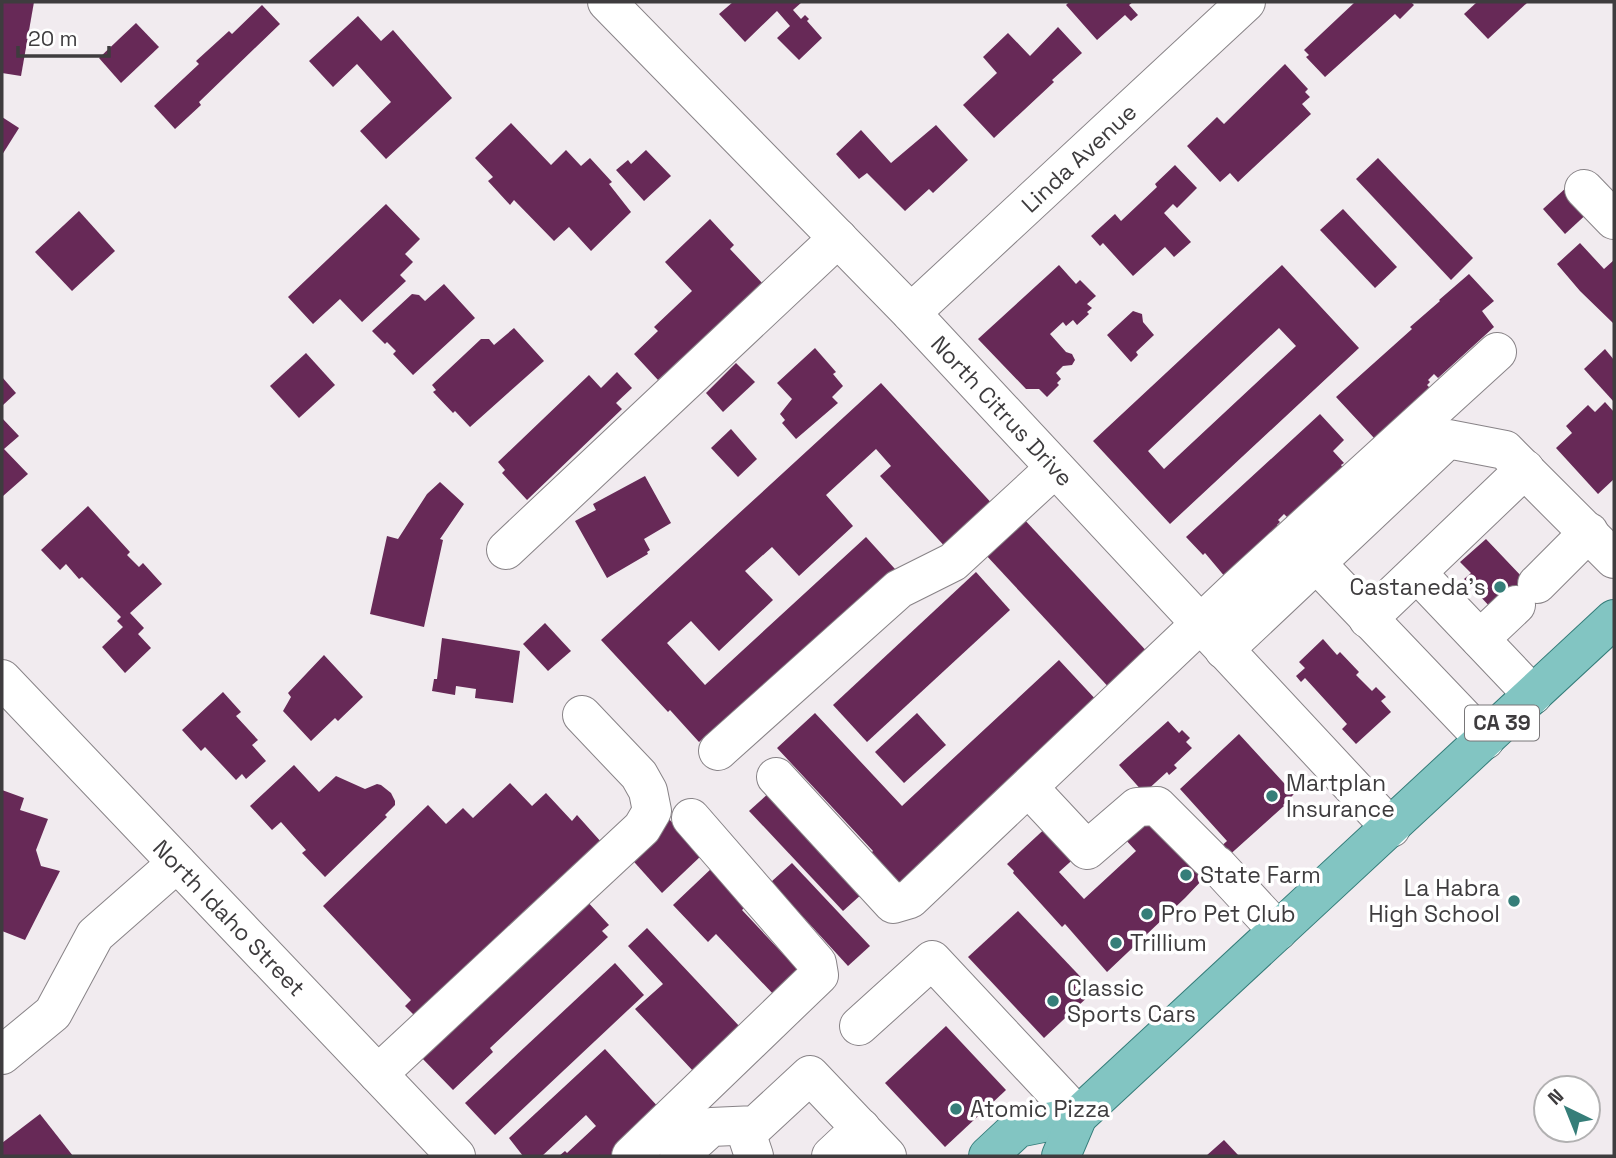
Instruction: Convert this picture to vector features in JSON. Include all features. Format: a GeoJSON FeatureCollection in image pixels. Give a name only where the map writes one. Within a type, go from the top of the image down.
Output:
{"type":"FeatureCollection","features":[{"type":"Feature","properties":{"kind":"main road","name":"CA 39"},"geometry":{"type":"LineString","coordinates":[[1061,1156],[1078,1116],[1614,619]]}},
{"type":"Feature","properties":{"kind":"main road"},"geometry":{"type":"LineString","coordinates":[[988,1156],[1018,1128],[1078,1116]]}},
{"type":"Feature","properties":{"kind":"street","name":"North Citrus Drive"},"geometry":{"type":"LineString","coordinates":[[607,2],[911,313],[1391,828]]}},
{"type":"Feature","properties":{"kind":"street","name":"Linda Avenue"},"geometry":{"type":"LineString","coordinates":[[911,313],[1246,2]]}},
{"type":"Feature","properties":{"kind":"street"},"geometry":{"type":"LineString","coordinates":[[1584,189],[1614,220]]}},
{"type":"Feature","properties":{"kind":"street"},"geometry":{"type":"LineString","coordinates":[[506,550],[838,239]]}},
{"type":"Feature","properties":{"kind":"street"},"geometry":{"type":"LineString","coordinates":[[1212,637],[1497,352]]}},
{"type":"Feature","properties":{"kind":"street"},"geometry":{"type":"LineString","coordinates":[[776,778],[893,904],[910,899],[1029,788],[1212,637],[1316,563],[1448,439],[1506,450],[1602,546],[1527,594],[1480,639]]}},
{"type":"Feature","properties":{"kind":"street"},"geometry":{"type":"LineString","coordinates":[[718,751],[899,589],[953,562],[1055,468]]}},
{"type":"Feature","properties":{"kind":"street"},"geometry":{"type":"LineString","coordinates":[[1368,619],[1525,469]]}},
{"type":"Feature","properties":{"kind":"street"},"geometry":{"type":"LineString","coordinates":[[1316,563],[1485,740]]}},
{"type":"Feature","properties":{"kind":"street"},"geometry":{"type":"LineString","coordinates":[[1416,573],[1533,695]]}},
{"type":"Feature","properties":{"kind":"street","name":"North Idaho Street"},"geometry":{"type":"LineString","coordinates":[[2,679],[378,1074],[440,1151]]}},
{"type":"Feature","properties":{"kind":"street"},"geometry":{"type":"LineString","coordinates":[[378,1074],[642,828],[652,811],[648,792],[639,775],[582,716]]}},
{"type":"Feature","properties":{"kind":"street"},"geometry":{"type":"LineString","coordinates":[[1029,788],[1087,850],[1137,807],[1157,806],[1278,931]]}},
{"type":"Feature","properties":{"kind":"street"},"geometry":{"type":"LineString","coordinates":[[631,1156],[819,975],[817,963],[691,818]]}},
{"type":"Feature","properties":{"kind":"street"},"geometry":{"type":"LineString","coordinates":[[2,1055],[53,1013],[95,935],[177,863]]}},
{"type":"Feature","properties":{"kind":"street"},"geometry":{"type":"LineString","coordinates":[[859,1026],[932,960],[1078,1116]]}},
{"type":"Feature","properties":{"kind":"street"},"geometry":{"type":"LineString","coordinates":[[679,1156],[711,1127],[749,1141],[756,1125],[810,1075],[887,1156]]}},
{"type":"Feature","properties":{"kind":"street"},"geometry":{"type":"LineString","coordinates":[[831,1156],[861,1128]]}},
{"type":"Feature","properties":{"kind":"building"},"geometry":{"type":"Polygon","coordinates":[[[2,2],[34,2],[21,76],[2,73],[2,2]]]}},
{"type":"Feature","properties":{"kind":"building"},"geometry":{"type":"Polygon","coordinates":[[[733,2],[802,2],[793,10],[801,19],[805,15],[822,38],[799,60],[777,38],[790,26],[777,11],[745,42],[719,14],[733,2]]]}},
{"type":"Feature","properties":{"kind":"building"},"geometry":{"type":"Polygon","coordinates":[[[1069,2],[1133,2],[1129,5],[1138,15],[1131,21],[1125,15],[1097,40],[1066,5],[1069,2]]]}},
{"type":"Feature","properties":{"kind":"building"},"geometry":{"type":"Polygon","coordinates":[[[1355,2],[1411,2],[1414,5],[1400,19],[1395,14],[1325,77],[1306,57],[1309,55],[1304,50],[1355,2]]]}},
{"type":"Feature","properties":{"kind":"building"},"geometry":{"type":"Polygon","coordinates":[[[1477,2],[1528,2],[1488,39],[1464,14],[1477,2]]]}},
{"type":"Feature","properties":{"kind":"building"},"geometry":{"type":"Polygon","coordinates":[[[262,5],[280,24],[199,102],[201,105],[175,129],[154,106],[199,64],[196,61],[229,31],[232,34],[262,5]]]}},
{"type":"Feature","properties":{"kind":"building"},"geometry":{"type":"Polygon","coordinates":[[[358,16],[381,41],[393,30],[452,98],[386,159],[360,131],[391,102],[357,64],[333,87],[309,61],[358,16]]]}},
{"type":"Feature","properties":{"kind":"building"},"geometry":{"type":"Polygon","coordinates":[[[136,23],[159,47],[121,83],[99,58],[136,23]]]}},
{"type":"Feature","properties":{"kind":"building"},"geometry":{"type":"Polygon","coordinates":[[[1058,27],[1082,53],[994,138],[963,105],[997,73],[983,57],[1008,33],[1030,56],[1058,27]]]}},
{"type":"Feature","properties":{"kind":"building"},"geometry":{"type":"Polygon","coordinates":[[[1285,64],[1308,89],[1305,92],[1310,97],[1302,104],[1311,114],[1238,182],[1230,173],[1220,182],[1187,146],[1217,117],[1224,124],[1285,64]]]}},
{"type":"Feature","properties":{"kind":"building"},"geometry":{"type":"Polygon","coordinates":[[[2,117],[19,128],[2,155],[2,117]]]}},
{"type":"Feature","properties":{"kind":"building"},"geometry":{"type":"Polygon","coordinates":[[[511,123],[551,165],[566,150],[581,166],[590,158],[612,182],[609,184],[631,212],[591,251],[569,227],[554,241],[514,200],[510,205],[488,181],[493,177],[475,158],[511,123]]]}},
{"type":"Feature","properties":{"kind":"building"},"geometry":{"type":"Polygon","coordinates":[[[936,125],[968,160],[933,193],[929,189],[905,211],[867,173],[859,179],[836,154],[861,130],[891,163],[936,125]]]}},
{"type":"Feature","properties":{"kind":"building"},"geometry":{"type":"Polygon","coordinates":[[[646,150],[671,176],[644,201],[616,170],[628,160],[631,164],[646,150]]]}},
{"type":"Feature","properties":{"kind":"building"},"geometry":{"type":"Polygon","coordinates":[[[1378,158],[1473,258],[1451,280],[1356,179],[1378,158]]]}},
{"type":"Feature","properties":{"kind":"building"},"geometry":{"type":"Polygon","coordinates":[[[1175,165],[1197,188],[1177,208],[1173,204],[1164,213],[1191,242],[1174,257],[1165,247],[1133,276],[1103,243],[1100,246],[1091,236],[1115,214],[1121,221],[1157,187],[1155,184],[1175,165]]]}},
{"type":"Feature","properties":{"kind":"building"},"geometry":{"type":"Polygon","coordinates":[[[1568,186],[1591,210],[1565,234],[1543,209],[1568,186]]]}},
{"type":"Feature","properties":{"kind":"building"},"geometry":{"type":"Polygon","coordinates":[[[386,204],[420,239],[405,254],[413,262],[400,275],[406,281],[362,322],[340,299],[313,324],[288,297],[386,204]]]}},
{"type":"Feature","properties":{"kind":"building"},"geometry":{"type":"Polygon","coordinates":[[[1343,209],[1397,267],[1375,288],[1320,230],[1343,209]]]}},
{"type":"Feature","properties":{"kind":"building"},"geometry":{"type":"Polygon","coordinates":[[[79,211],[115,251],[72,291],[35,252],[79,211]]]}},
{"type":"Feature","properties":{"kind":"building"},"geometry":{"type":"Polygon","coordinates":[[[710,219],[734,245],[730,249],[764,285],[685,359],[683,357],[658,380],[634,354],[658,331],[654,327],[692,291],[665,262],[710,219]]]}},
{"type":"Feature","properties":{"kind":"building"},"geometry":{"type":"Polygon","coordinates":[[[1580,243],[1604,269],[1614,260],[1614,324],[1557,264],[1580,243]]]}},
{"type":"Feature","properties":{"kind":"building"},"geometry":{"type":"Polygon","coordinates":[[[1059,265],[1076,284],[1080,280],[1096,296],[1087,304],[1092,308],[1087,312],[1089,314],[1077,325],[1073,320],[1066,326],[1063,322],[1050,334],[1075,360],[1072,365],[1063,366],[1056,373],[1061,379],[1057,383],[1059,385],[1047,397],[1039,389],[1026,389],[978,339],[1059,265]]]}},
{"type":"Feature","properties":{"kind":"building"},"geometry":{"type":"Polygon","coordinates":[[[1282,265],[1359,348],[1170,524],[1093,441],[1282,265]],[[1279,328],[1148,451],[1164,469],[1296,346],[1279,328]]]}},
{"type":"Feature","properties":{"kind":"building"},"geometry":{"type":"Polygon","coordinates":[[[1469,274],[1494,301],[1482,311],[1494,327],[1438,378],[1434,374],[1428,380],[1430,382],[1427,385],[1430,388],[1374,438],[1336,397],[1469,274]]]}},
{"type":"Feature","properties":{"kind":"building"},"geometry":{"type":"Polygon","coordinates":[[[444,284],[475,318],[413,375],[393,354],[396,351],[372,331],[412,294],[419,295],[425,301],[444,284]]]}},
{"type":"Feature","properties":{"kind":"building"},"geometry":{"type":"Polygon","coordinates":[[[1133,311],[1142,314],[1143,322],[1154,335],[1136,352],[1138,355],[1131,362],[1107,335],[1133,311]]]}},
{"type":"Feature","properties":{"kind":"building"},"geometry":{"type":"Polygon","coordinates":[[[514,328],[544,361],[470,427],[433,392],[436,390],[432,385],[481,339],[489,339],[494,345],[514,328]]]}},
{"type":"Feature","properties":{"kind":"building"},"geometry":{"type":"Polygon","coordinates":[[[815,348],[836,372],[833,374],[843,386],[832,397],[838,403],[796,439],[782,423],[785,420],[780,414],[792,399],[777,383],[815,348]]]}},
{"type":"Feature","properties":{"kind":"building"},"geometry":{"type":"Polygon","coordinates":[[[1605,349],[1614,360],[1614,402],[1584,369],[1605,349]]]}},
{"type":"Feature","properties":{"kind":"building"},"geometry":{"type":"Polygon","coordinates":[[[306,353],[335,385],[299,418],[270,386],[306,353]]]}},
{"type":"Feature","properties":{"kind":"building"},"geometry":{"type":"Polygon","coordinates":[[[736,363],[755,382],[723,412],[706,393],[736,363]]]}},
{"type":"Feature","properties":{"kind":"building"},"geometry":{"type":"Polygon","coordinates":[[[617,372],[632,388],[616,403],[622,409],[527,500],[502,473],[505,470],[498,462],[589,375],[601,388],[617,372]]]}},
{"type":"Feature","properties":{"kind":"building"},"geometry":{"type":"Polygon","coordinates":[[[2,377],[16,393],[2,406],[2,377]]]}},
{"type":"Feature","properties":{"kind":"building"},"geometry":{"type":"Polygon","coordinates":[[[881,383],[996,508],[949,551],[880,476],[891,466],[876,449],[826,495],[853,526],[799,576],[772,547],[745,571],[773,600],[719,651],[691,621],[667,643],[705,685],[866,537],[895,569],[713,737],[709,733],[699,742],[601,640],[881,383]]]}},
{"type":"Feature","properties":{"kind":"building"},"geometry":{"type":"Polygon","coordinates":[[[1605,402],[1614,412],[1614,479],[1598,494],[1556,448],[1572,433],[1566,426],[1588,405],[1595,412],[1605,402]]]}},
{"type":"Feature","properties":{"kind":"building"},"geometry":{"type":"Polygon","coordinates":[[[1320,414],[1344,440],[1333,451],[1344,463],[1341,465],[1343,468],[1288,518],[1284,514],[1278,520],[1280,522],[1277,525],[1280,528],[1226,578],[1205,553],[1203,555],[1186,537],[1320,414]]]}},
{"type":"Feature","properties":{"kind":"building"},"geometry":{"type":"Polygon","coordinates":[[[2,418],[19,436],[4,449],[28,474],[3,496],[2,418]]]}},
{"type":"Feature","properties":{"kind":"building"},"geometry":{"type":"Polygon","coordinates":[[[731,429],[757,459],[738,477],[711,448],[731,429]]]}},
{"type":"Feature","properties":{"kind":"building"},"geometry":{"type":"Polygon","coordinates":[[[645,476],[671,523],[644,539],[650,550],[648,554],[607,578],[575,521],[596,510],[593,504],[645,476]]]}},
{"type":"Feature","properties":{"kind":"building"},"geometry":{"type":"Polygon","coordinates":[[[440,482],[464,504],[440,539],[443,540],[424,627],[370,614],[387,536],[398,539],[427,494],[440,482]]]}},
{"type":"Feature","properties":{"kind":"building"},"geometry":{"type":"Polygon","coordinates":[[[88,506],[130,552],[127,555],[139,567],[143,563],[162,584],[130,613],[144,628],[138,634],[151,648],[125,673],[102,647],[123,627],[117,621],[121,617],[82,577],[79,579],[66,564],[60,570],[41,550],[88,506]]]}},
{"type":"Feature","properties":{"kind":"building"},"geometry":{"type":"Polygon","coordinates":[[[1023,518],[1152,657],[1114,693],[985,554],[1023,518]]]}},
{"type":"Feature","properties":{"kind":"building"},"geometry":{"type":"Polygon","coordinates":[[[1486,539],[1524,579],[1492,609],[1464,579],[1471,573],[1460,562],[1486,539]]]}},
{"type":"Feature","properties":{"kind":"building"},"geometry":{"type":"Polygon","coordinates":[[[976,572],[1010,610],[867,742],[833,705],[976,572]]]}},
{"type":"Feature","properties":{"kind":"building"},"geometry":{"type":"Polygon","coordinates":[[[545,623],[571,651],[548,671],[523,644],[545,623]]]}},
{"type":"Feature","properties":{"kind":"building"},"geometry":{"type":"Polygon","coordinates":[[[442,638],[520,651],[513,703],[475,698],[476,689],[456,686],[455,695],[432,691],[434,679],[437,679],[442,638]]]}},
{"type":"Feature","properties":{"kind":"building"},"geometry":{"type":"Polygon","coordinates":[[[1323,639],[1337,655],[1340,652],[1359,672],[1356,675],[1372,691],[1376,687],[1386,697],[1381,701],[1391,712],[1356,744],[1342,729],[1347,724],[1305,678],[1301,682],[1296,676],[1305,668],[1299,662],[1323,639]]]}},
{"type":"Feature","properties":{"kind":"building"},"geometry":{"type":"Polygon","coordinates":[[[324,655],[363,697],[338,721],[335,718],[311,741],[283,711],[291,697],[288,693],[324,655]]]}},
{"type":"Feature","properties":{"kind":"building"},"geometry":{"type":"Polygon","coordinates":[[[1059,660],[1099,703],[900,888],[869,855],[873,851],[777,748],[815,713],[902,806],[1059,660]]]}},
{"type":"Feature","properties":{"kind":"building"},"geometry":{"type":"Polygon","coordinates":[[[223,692],[241,712],[236,716],[258,740],[252,745],[266,761],[246,779],[242,774],[236,780],[205,747],[201,751],[182,730],[223,692]]]}},
{"type":"Feature","properties":{"kind":"building"},"geometry":{"type":"Polygon","coordinates":[[[917,713],[946,745],[904,783],[875,752],[917,713]]]}},
{"type":"Feature","properties":{"kind":"building"},"geometry":{"type":"Polygon","coordinates":[[[1168,721],[1179,733],[1182,730],[1190,738],[1186,742],[1192,748],[1174,765],[1177,768],[1169,775],[1167,772],[1144,793],[1119,765],[1168,721]]]}},
{"type":"Feature","properties":{"kind":"building"},"geometry":{"type":"Polygon","coordinates":[[[1239,734],[1294,794],[1107,972],[1065,924],[1062,927],[1007,864],[1051,823],[1079,854],[1059,872],[1084,899],[1136,851],[1124,838],[1150,813],[1199,866],[1227,841],[1180,789],[1239,734]]]}},
{"type":"Feature","properties":{"kind":"building"},"geometry":{"type":"Polygon","coordinates":[[[294,765],[319,792],[336,776],[365,789],[381,785],[391,793],[395,801],[395,805],[385,815],[387,817],[325,877],[302,853],[306,850],[281,822],[272,830],[250,806],[294,765]]]}},
{"type":"Feature","properties":{"kind":"building"},"geometry":{"type":"Polygon","coordinates":[[[510,783],[532,806],[546,793],[572,821],[577,815],[602,843],[421,1022],[405,1006],[411,1000],[323,906],[428,805],[446,824],[463,808],[473,818],[510,783]]]}},
{"type":"Feature","properties":{"kind":"building"},"geometry":{"type":"Polygon","coordinates":[[[2,790],[24,798],[20,810],[48,819],[36,850],[41,866],[60,871],[25,940],[2,931],[2,790]]]}},
{"type":"Feature","properties":{"kind":"building"},"geometry":{"type":"Polygon","coordinates":[[[770,792],[863,893],[843,911],[749,811],[770,792]]]}},
{"type":"Feature","properties":{"kind":"building"},"geometry":{"type":"Polygon","coordinates":[[[668,818],[702,855],[662,893],[627,854],[668,818]]]}},
{"type":"Feature","properties":{"kind":"building"},"geometry":{"type":"Polygon","coordinates":[[[792,863],[870,946],[848,966],[771,882],[792,863]]]}},
{"type":"Feature","properties":{"kind":"building"},"geometry":{"type":"Polygon","coordinates":[[[713,867],[748,904],[742,910],[800,972],[775,996],[716,934],[708,942],[673,905],[713,867]]]}},
{"type":"Feature","properties":{"kind":"building"},"geometry":{"type":"Polygon","coordinates":[[[585,899],[609,925],[602,931],[608,937],[490,1048],[493,1052],[453,1090],[419,1055],[585,899]]]}},
{"type":"Feature","properties":{"kind":"building"},"geometry":{"type":"Polygon","coordinates":[[[1018,911],[1094,991],[1044,1038],[968,957],[1018,911]]]}},
{"type":"Feature","properties":{"kind":"building"},"geometry":{"type":"Polygon","coordinates":[[[647,928],[741,1028],[694,1072],[635,1009],[663,984],[628,946],[647,928]]]}},
{"type":"Feature","properties":{"kind":"building"},"geometry":{"type":"Polygon","coordinates":[[[615,963],[644,995],[495,1135],[465,1103],[615,963]]]}},
{"type":"Feature","properties":{"kind":"building"},"geometry":{"type":"Polygon","coordinates":[[[946,1026],[1006,1090],[945,1147],[885,1083],[946,1026]]]}},
{"type":"Feature","properties":{"kind":"building"},"geometry":{"type":"Polygon","coordinates":[[[605,1049],[661,1110],[620,1156],[559,1156],[565,1151],[567,1153],[596,1126],[586,1115],[542,1156],[523,1156],[509,1138],[605,1049]]]}},
{"type":"Feature","properties":{"kind":"building"},"geometry":{"type":"Polygon","coordinates":[[[40,1114],[73,1156],[2,1156],[2,1143],[40,1114]]]}},
{"type":"Feature","properties":{"kind":"building"},"geometry":{"type":"Polygon","coordinates":[[[1224,1140],[1239,1156],[1206,1156],[1224,1140]]]}},
{"type":"Feature","properties":{"kind":"place","name":"Castaneda's"},"geometry":{"type":"Point","coordinates":[1500,587]}},
{"type":"Feature","properties":{"kind":"place","name":"Martplan Insurance"},"geometry":{"type":"Point","coordinates":[1272,796]}},
{"type":"Feature","properties":{"kind":"place","name":"State Farm"},"geometry":{"type":"Point","coordinates":[1186,875]}},
{"type":"Feature","properties":{"kind":"place","name":"La Habra High School"},"geometry":{"type":"Point","coordinates":[1514,901]}},
{"type":"Feature","properties":{"kind":"place","name":"Pro Pet Club"},"geometry":{"type":"Point","coordinates":[1147,914]}},
{"type":"Feature","properties":{"kind":"place","name":"Trillium"},"geometry":{"type":"Point","coordinates":[1116,943]}},
{"type":"Feature","properties":{"kind":"place","name":"Classic Sports Cars"},"geometry":{"type":"Point","coordinates":[1053,1001]}},
{"type":"Feature","properties":{"kind":"place","name":"Atomic Pizza"},"geometry":{"type":"Point","coordinates":[956,1109]}}]}
